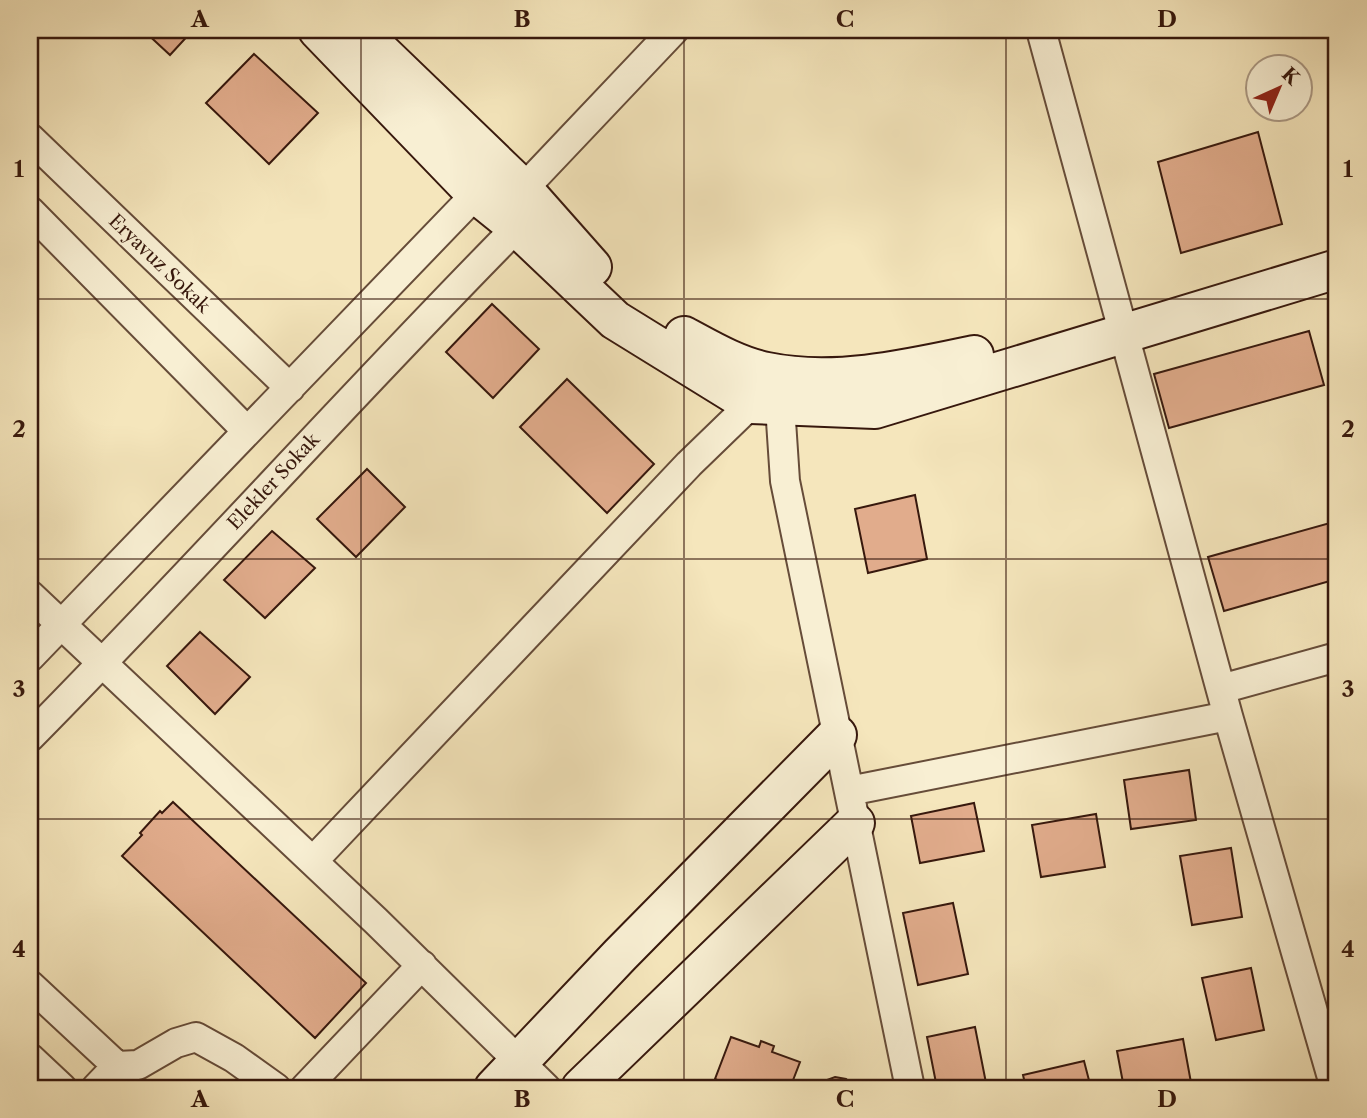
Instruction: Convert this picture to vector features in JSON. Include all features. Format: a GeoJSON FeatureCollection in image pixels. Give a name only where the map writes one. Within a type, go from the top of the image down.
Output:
{"type":"FeatureCollection","features":[{"type":"Feature","properties":{"kind":"street"},"geometry":{"type":"LineString","coordinates":[[318,30],[505,206],[615,320],[765,405],[875,408],[1120,324],[1337,244]]}},
{"type":"Feature","properties":{"kind":"street"},"geometry":{"type":"LineString","coordinates":[[358,30],[505,206],[601,277],[640,313],[722,356],[767,372],[810,376],[869,375],[907,370],[1120,324],[1337,270]]}},
{"type":"Feature","properties":{"kind":"street"},"geometry":{"type":"LineString","coordinates":[[30,657],[290,387],[505,206],[674,30]]}},
{"type":"Feature","properties":{"kind":"street"},"geometry":{"type":"LineString","coordinates":[[1041,30],[1228,716],[1335,1088]]}},
{"type":"Feature","properties":{"kind":"street","name":"Eryavuz Sokak"},"geometry":{"type":"LineString","coordinates":[[30,138],[290,387]]}},
{"type":"Feature","properties":{"kind":"street","name":"Elekler Sokak"},"geometry":{"type":"LineString","coordinates":[[30,737],[103,663],[397,348],[505,206]]}},
{"type":"Feature","properties":{"kind":"street"},"geometry":{"type":"LineString","coordinates":[[30,211],[247,431]]}},
{"type":"Feature","properties":{"kind":"street"},"geometry":{"type":"LineString","coordinates":[[765,405],[785,481],[910,1088]]}},
{"type":"Feature","properties":{"kind":"street"},"geometry":{"type":"LineString","coordinates":[[313,861],[689,464],[765,405]]}},
{"type":"Feature","properties":{"kind":"street"},"geometry":{"type":"LineString","coordinates":[[30,595],[422,965],[507,1075],[546,1088]]}},
{"type":"Feature","properties":{"kind":"street"},"geometry":{"type":"LineString","coordinates":[[1221,689],[1337,656]]}},
{"type":"Feature","properties":{"kind":"street"},"geometry":{"type":"LineString","coordinates":[[581,1088],[852,807],[1228,716]]}},
{"type":"Feature","properties":{"kind":"street"},"geometry":{"type":"LineString","coordinates":[[507,1075],[620,955],[837,735]]}},
{"type":"Feature","properties":{"kind":"street"},"geometry":{"type":"LineString","coordinates":[[305,1088],[422,965]]}},
{"type":"Feature","properties":{"kind":"street"},"geometry":{"type":"LineString","coordinates":[[30,985],[117,1066]]}},
{"type":"Feature","properties":{"kind":"street"},"geometry":{"type":"LineString","coordinates":[[96,1088],[117,1066],[138,1065],[176,1043],[196,1037],[234,1058],[276,1088]]}},
{"type":"Feature","properties":{"kind":"street"},"geometry":{"type":"LineString","coordinates":[[30,1058],[62,1088]]}},
{"type":"Feature","properties":{"kind":"building"},"geometry":{"type":"Polygon","coordinates":[[[143,30],[193,30],[170,55],[143,30]]]}},
{"type":"Feature","properties":{"kind":"building"},"geometry":{"type":"Polygon","coordinates":[[[254,54],[318,113],[269,164],[206,103],[254,54]]]}},
{"type":"Feature","properties":{"kind":"building"},"geometry":{"type":"Polygon","coordinates":[[[1258,132],[1282,224],[1181,253],[1158,162],[1258,132]]]}},
{"type":"Feature","properties":{"kind":"building"},"geometry":{"type":"Polygon","coordinates":[[[492,304],[539,349],[493,398],[446,352],[492,304]]]}},
{"type":"Feature","properties":{"kind":"building"},"geometry":{"type":"Polygon","coordinates":[[[1309,331],[1324,385],[1169,428],[1154,374],[1309,331]]]}},
{"type":"Feature","properties":{"kind":"building"},"geometry":{"type":"Polygon","coordinates":[[[567,379],[654,464],[607,513],[520,427],[567,379]]]}},
{"type":"Feature","properties":{"kind":"building"},"geometry":{"type":"Polygon","coordinates":[[[367,469],[405,507],[356,557],[317,519],[367,469]]]}},
{"type":"Feature","properties":{"kind":"building"},"geometry":{"type":"Polygon","coordinates":[[[915,495],[927,559],[868,573],[855,509],[915,495]]]}},
{"type":"Feature","properties":{"kind":"building"},"geometry":{"type":"Polygon","coordinates":[[[1337,521],[1337,579],[1224,611],[1208,557],[1337,521]]]}},
{"type":"Feature","properties":{"kind":"building"},"geometry":{"type":"Polygon","coordinates":[[[272,531],[315,568],[265,618],[224,580],[272,531]]]}},
{"type":"Feature","properties":{"kind":"building"},"geometry":{"type":"Polygon","coordinates":[[[200,632],[250,677],[215,714],[167,666],[200,632]]]}},
{"type":"Feature","properties":{"kind":"building"},"geometry":{"type":"Polygon","coordinates":[[[1189,770],[1196,820],[1131,829],[1124,780],[1189,770]]]}},
{"type":"Feature","properties":{"kind":"building"},"geometry":{"type":"Polygon","coordinates":[[[173,802],[366,983],[315,1038],[122,856],[160,811],[162,813],[173,802]]]}},
{"type":"Feature","properties":{"kind":"building"},"geometry":{"type":"Polygon","coordinates":[[[974,803],[984,851],[920,863],[911,816],[974,803]]]}},
{"type":"Feature","properties":{"kind":"building"},"geometry":{"type":"Polygon","coordinates":[[[1096,814],[1105,867],[1041,877],[1032,825],[1096,814]]]}},
{"type":"Feature","properties":{"kind":"building"},"geometry":{"type":"Polygon","coordinates":[[[1231,848],[1242,917],[1192,925],[1180,856],[1231,848]]]}},
{"type":"Feature","properties":{"kind":"building"},"geometry":{"type":"Polygon","coordinates":[[[953,903],[968,974],[918,985],[903,913],[953,903]]]}},
{"type":"Feature","properties":{"kind":"building"},"geometry":{"type":"Polygon","coordinates":[[[1251,968],[1264,1030],[1216,1040],[1202,978],[1251,968]]]}},
{"type":"Feature","properties":{"kind":"building"},"geometry":{"type":"Polygon","coordinates":[[[975,1027],[987,1088],[937,1088],[927,1037],[975,1027]]]}},
{"type":"Feature","properties":{"kind":"building"},"geometry":{"type":"Polygon","coordinates":[[[731,1037],[759,1047],[761,1041],[774,1046],[772,1052],[800,1062],[790,1088],[720,1088],[722,1082],[715,1079],[731,1037]]]}},
{"type":"Feature","properties":{"kind":"building"},"geometry":{"type":"Polygon","coordinates":[[[1183,1039],[1192,1088],[1124,1088],[1117,1051],[1183,1039]]]}},
{"type":"Feature","properties":{"kind":"building"},"geometry":{"type":"Polygon","coordinates":[[[1084,1061],[1091,1088],[1026,1088],[1023,1075],[1084,1061]]]}},
{"type":"Feature","properties":{"kind":"building"},"geometry":{"type":"Polygon","coordinates":[[[835,1077],[846,1079],[856,1088],[818,1088],[824,1081],[835,1077]]]}}]}
